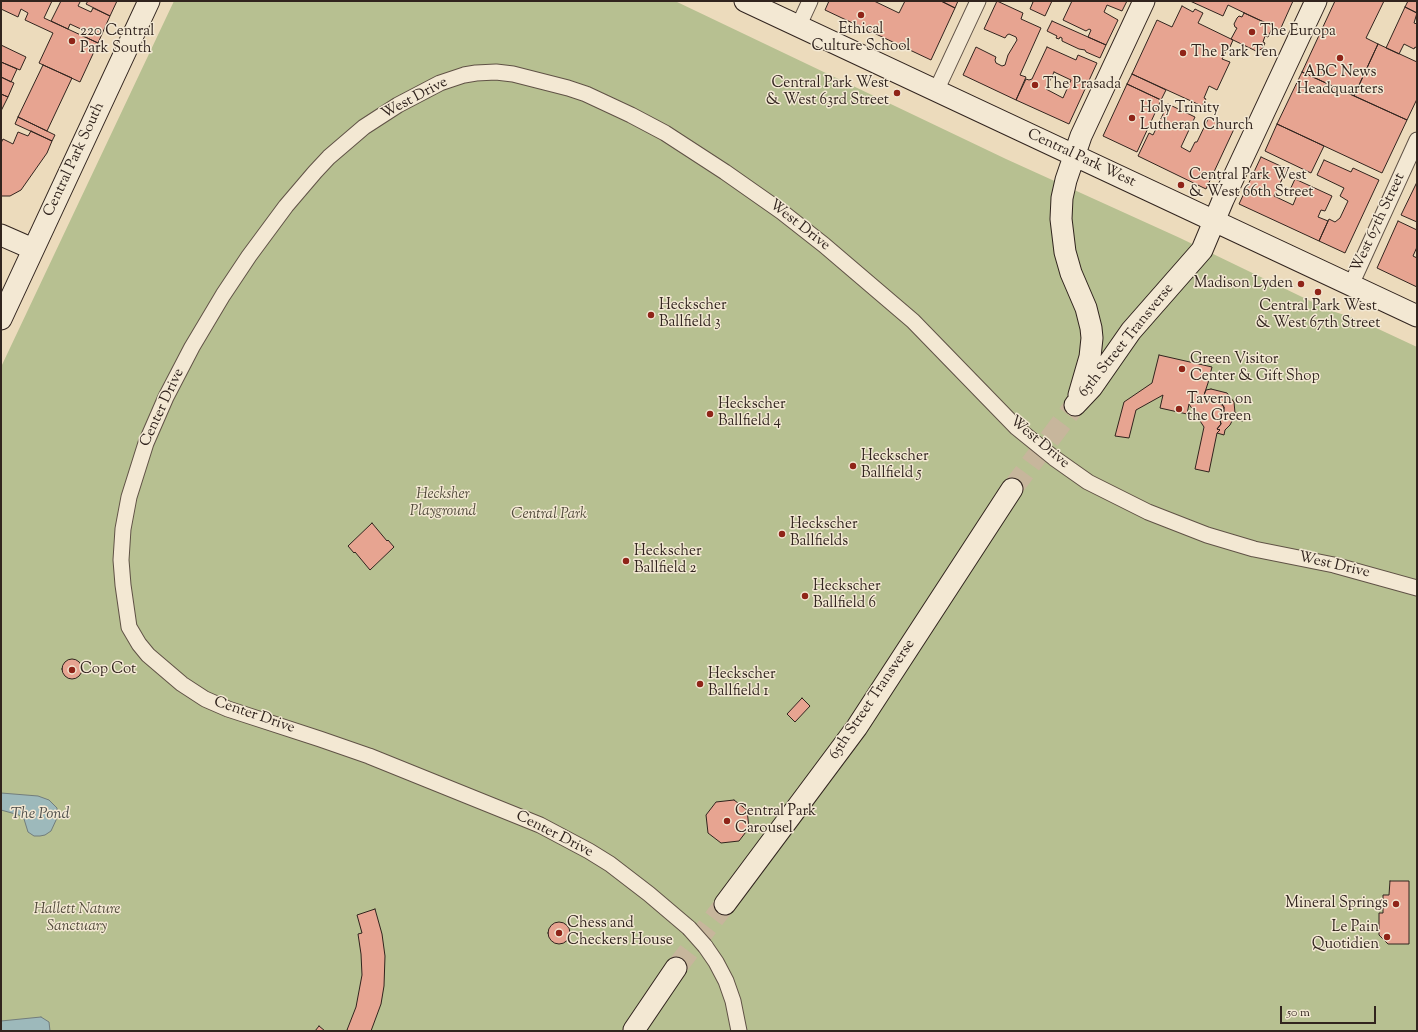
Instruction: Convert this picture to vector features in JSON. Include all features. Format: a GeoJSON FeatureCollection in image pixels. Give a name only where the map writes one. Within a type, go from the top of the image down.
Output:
{"type":"FeatureCollection","features":[{"type":"Feature","properties":{"kind":"main road","name":"Central Park South"},"geometry":{"type":"LineString","coordinates":[[1,318],[149,1]]}},
{"type":"Feature","properties":{"kind":"main road","name":"Central Park West"},"geometry":{"type":"LineString","coordinates":[[745,1],[1417,316]]}},
{"type":"Feature","properties":{"kind":"main road","name":"65th Street Transverse"},"geometry":{"type":"LineString","coordinates":[[1144,1],[1081,136],[1064,189],[1061,208],[1065,252],[1071,273],[1087,313],[1092,333],[1092,347],[1088,368],[1075,405],[1092,387],[1136,326],[1198,255],[1205,244],[1214,221]]}},
{"type":"Feature","properties":{"kind":"main road"},"geometry":{"type":"LineString","coordinates":[[1214,221],[1316,1]]}},
{"type":"Feature","properties":{"kind":"main road"},"geometry":{"type":"LineString","coordinates":[[1,235],[33,249]]}},
{"type":"Feature","properties":{"kind":"main road","name":"65th Street Transverse"},"geometry":{"type":"LineString","coordinates":[[724,904],[857,727],[1012,489]]}},
{"type":"Feature","properties":{"kind":"main road"},"geometry":{"type":"LineString","coordinates":[[634,1030],[676,968]]}},
{"type":"Feature","properties":{"kind":"street"},"geometry":{"type":"LineString","coordinates":[[798,27],[810,1]]}},
{"type":"Feature","properties":{"kind":"street"},"geometry":{"type":"LineString","coordinates":[[936,91],[978,1]]}},
{"type":"Feature","properties":{"kind":"street","name":"West Drive"},"geometry":{"type":"LineString","coordinates":[[210,315],[249,256],[298,191],[329,157],[364,127],[404,102],[428,89],[454,78],[476,73],[496,72],[550,82],[586,94],[665,133],[754,192],[876,288],[935,343],[1017,428],[1032,441],[1072,471],[1106,492],[1148,512],[1212,537],[1254,549],[1334,565],[1417,588]]}},
{"type":"Feature","properties":{"kind":"street","name":"West 67th Street"},"geometry":{"type":"LineString","coordinates":[[1351,284],[1417,140]]}},
{"type":"Feature","properties":{"kind":"street","name":"Center Drive"},"geometry":{"type":"LineString","coordinates":[[210,315],[192,347],[155,422],[141,456],[129,497],[121,560],[129,627],[139,644],[153,659],[182,684],[205,699],[223,707],[320,739],[446,787],[540,825],[589,851],[629,878],[689,928],[705,946],[716,962],[726,981],[733,1001],[739,1031]]}},
{"type":"Feature","properties":{"kind":"green space","name":"Central Park"},"geometry":{"type":"Polygon","coordinates":[[[174,1],[675,1],[1006,159],[1180,238],[1329,310],[1357,319],[1417,347],[1417,1031],[1,1031],[1,367],[174,1]]]}},
{"type":"Feature","properties":{"kind":"water","name":"The Pond"},"geometry":{"type":"Polygon","coordinates":[[[1,793],[38,796],[49,800],[57,808],[57,818],[51,831],[40,836],[34,836],[28,832],[24,819],[19,815],[1,810],[1,793]]]}},
{"type":"Feature","properties":{"kind":"water"},"geometry":{"type":"Polygon","coordinates":[[[41,1017],[49,1022],[50,1031],[1,1031],[1,1021],[41,1017]]]}},
{"type":"Feature","properties":{"kind":"building","name":"220 Central Park South"},"geometry":{"type":"Polygon","coordinates":[[[1,1],[52,1],[44,18],[98,43],[80,82],[39,63],[53,33],[25,20],[28,13],[21,9],[18,17],[1,9],[1,1]]]}},
{"type":"Feature","properties":{"kind":"building"},"geometry":{"type":"Polygon","coordinates":[[[61,1],[79,1],[78,6],[91,12],[93,8],[110,16],[98,43],[81,35],[83,30],[70,24],[68,29],[51,21],[61,1]]]}},
{"type":"Feature","properties":{"kind":"building"},"geometry":{"type":"Polygon","coordinates":[[[88,1],[117,1],[110,16],[86,4],[88,1]]]}},
{"type":"Feature","properties":{"kind":"building"},"geometry":{"type":"Polygon","coordinates":[[[829,1],[874,1],[899,13],[905,1],[941,1],[955,8],[931,60],[825,10],[829,1]]]}},
{"type":"Feature","properties":{"kind":"building"},"geometry":{"type":"Polygon","coordinates":[[[941,1],[958,1],[955,8],[941,1]]]}},
{"type":"Feature","properties":{"kind":"building"},"geometry":{"type":"Polygon","coordinates":[[[997,1],[1023,13],[1021,19],[1041,28],[1020,75],[1026,77],[1016,100],[963,75],[976,47],[996,57],[996,63],[1002,66],[1005,65],[1008,55],[1017,40],[1016,37],[1009,34],[1005,38],[984,29],[997,1]]]}},
{"type":"Feature","properties":{"kind":"building"},"geometry":{"type":"Polygon","coordinates":[[[1031,1],[1052,1],[1045,16],[1030,9],[1033,2],[1031,1]]]}},
{"type":"Feature","properties":{"kind":"building"},"geometry":{"type":"Polygon","coordinates":[[[1072,1],[1127,1],[1122,11],[1107,5],[1104,12],[1118,20],[1106,45],[1088,37],[1091,30],[1089,29],[1086,31],[1063,20],[1072,1]]]}},
{"type":"Feature","properties":{"kind":"building"},"geometry":{"type":"Polygon","coordinates":[[[1190,1],[1293,1],[1280,30],[1228,5],[1223,16],[1190,1]]]}},
{"type":"Feature","properties":{"kind":"building","name":"ABC News Headquarters"},"geometry":{"type":"Polygon","coordinates":[[[1335,1],[1384,1],[1366,38],[1378,44],[1354,96],[1302,72],[1335,1]]]}},
{"type":"Feature","properties":{"kind":"building"},"geometry":{"type":"Polygon","coordinates":[[[1408,1],[1417,1],[1417,13],[1405,7],[1408,1]]]}},
{"type":"Feature","properties":{"kind":"building","name":"The Park Ten"},"geometry":{"type":"Polygon","coordinates":[[[1182,6],[1193,12],[1195,9],[1203,13],[1198,23],[1233,40],[1222,59],[1230,62],[1217,90],[1209,86],[1204,98],[1206,99],[1202,106],[1132,74],[1157,20],[1172,27],[1182,6]]]}},
{"type":"Feature","properties":{"kind":"building"},"geometry":{"type":"Polygon","coordinates":[[[1405,7],[1417,13],[1414,23],[1417,24],[1417,48],[1415,47],[1414,49],[1404,44],[1399,54],[1386,48],[1405,7]]]}},
{"type":"Feature","properties":{"kind":"building","name":"The Europa"},"geometry":{"type":"Polygon","coordinates":[[[1244,13],[1273,26],[1268,37],[1265,36],[1263,42],[1265,43],[1262,49],[1256,51],[1231,39],[1237,28],[1234,24],[1237,18],[1239,16],[1242,17],[1244,13]]]}},
{"type":"Feature","properties":{"kind":"building"},"geometry":{"type":"Polygon","coordinates":[[[1052,21],[1106,45],[1100,58],[1062,41],[1062,38],[1060,37],[1059,39],[1056,38],[1057,36],[1047,31],[1052,21]]]}},
{"type":"Feature","properties":{"kind":"building"},"geometry":{"type":"Polygon","coordinates":[[[1378,44],[1417,62],[1417,99],[1407,120],[1354,96],[1378,44]]]}},
{"type":"Feature","properties":{"kind":"building"},"geometry":{"type":"Polygon","coordinates":[[[1,45],[26,57],[20,70],[1,62],[1,45]]]}},
{"type":"Feature","properties":{"kind":"building","name":"The Prasada"},"geometry":{"type":"Polygon","coordinates":[[[1047,47],[1076,60],[1078,55],[1097,63],[1069,124],[1016,100],[1026,79],[1032,79],[1047,47]],[[1054,72],[1046,89],[1063,98],[1071,80],[1054,72]]]}},
{"type":"Feature","properties":{"kind":"building"},"geometry":{"type":"Polygon","coordinates":[[[1,62],[17,69],[11,82],[1,77],[1,62]]]}},
{"type":"Feature","properties":{"kind":"building"},"geometry":{"type":"Polygon","coordinates":[[[43,65],[72,78],[47,131],[18,117],[43,65]]]}},
{"type":"Feature","properties":{"kind":"building"},"geometry":{"type":"Polygon","coordinates":[[[1302,72],[1407,120],[1382,173],[1277,124],[1302,72]]]}},
{"type":"Feature","properties":{"kind":"building"},"geometry":{"type":"Polygon","coordinates":[[[1132,74],[1166,90],[1161,100],[1127,84],[1132,74]]]}},
{"type":"Feature","properties":{"kind":"building"},"geometry":{"type":"Polygon","coordinates":[[[1,77],[14,83],[8,97],[1,94],[1,77]]]}},
{"type":"Feature","properties":{"kind":"building","name":"Holy Trinity Lutheran Church"},"geometry":{"type":"Polygon","coordinates":[[[1127,84],[1161,100],[1137,152],[1103,136],[1127,84]]]}},
{"type":"Feature","properties":{"kind":"building"},"geometry":{"type":"Polygon","coordinates":[[[1,94],[8,97],[1,111],[1,94]]]}},
{"type":"Feature","properties":{"kind":"building"},"geometry":{"type":"Polygon","coordinates":[[[1168,104],[1195,117],[1181,147],[1190,152],[1195,142],[1197,142],[1209,117],[1234,129],[1206,189],[1138,156],[1149,133],[1153,135],[1168,104]]]}},
{"type":"Feature","properties":{"kind":"building"},"geometry":{"type":"Polygon","coordinates":[[[18,117],[55,135],[52,141],[15,124],[18,117]]]}},
{"type":"Feature","properties":{"kind":"building"},"geometry":{"type":"Polygon","coordinates":[[[1277,124],[1324,146],[1311,173],[1265,151],[1277,124]]]}},
{"type":"Feature","properties":{"kind":"building"},"geometry":{"type":"Polygon","coordinates":[[[31,131],[52,141],[47,153],[21,190],[10,196],[1,196],[1,143],[3,139],[13,144],[18,132],[28,136],[31,131]]]}},
{"type":"Feature","properties":{"kind":"building"},"geometry":{"type":"Polygon","coordinates":[[[1261,157],[1287,169],[1274,196],[1293,205],[1297,195],[1289,192],[1295,179],[1332,196],[1325,211],[1321,210],[1318,217],[1328,221],[1319,241],[1239,204],[1261,157]]]}},
{"type":"Feature","properties":{"kind":"building"},"geometry":{"type":"Polygon","coordinates":[[[1324,160],[1351,172],[1353,168],[1379,180],[1345,253],[1319,241],[1329,219],[1335,222],[1340,218],[1348,201],[1340,196],[1344,188],[1317,175],[1324,160]]]}},
{"type":"Feature","properties":{"kind":"building"},"geometry":{"type":"Polygon","coordinates":[[[1417,182],[1417,222],[1401,215],[1417,182]]]}},
{"type":"Feature","properties":{"kind":"building"},"geometry":{"type":"Polygon","coordinates":[[[1398,221],[1417,230],[1417,247],[1413,256],[1417,258],[1417,287],[1377,268],[1398,221]]]}},
{"type":"Feature","properties":{"kind":"building"},"geometry":{"type":"Polygon","coordinates":[[[1159,355],[1212,367],[1204,395],[1206,402],[1216,400],[1221,402],[1224,407],[1224,412],[1220,420],[1221,424],[1217,429],[1220,430],[1217,433],[1209,472],[1195,469],[1204,427],[1189,404],[1187,414],[1160,408],[1163,395],[1136,410],[1129,438],[1115,436],[1124,402],[1152,383],[1159,355]]]}},
{"type":"Feature","properties":{"kind":"building"},"geometry":{"type":"Polygon","coordinates":[[[1211,389],[1227,393],[1234,402],[1235,413],[1245,415],[1243,421],[1233,419],[1225,430],[1224,435],[1217,433],[1220,430],[1217,429],[1221,424],[1220,420],[1223,416],[1224,407],[1216,400],[1206,402],[1204,395],[1206,390],[1211,389]]]}},
{"type":"Feature","properties":{"kind":"building"},"geometry":{"type":"Polygon","coordinates":[[[372,523],[394,547],[370,570],[348,546],[372,523]]]}},
{"type":"Feature","properties":{"kind":"building","name":"Cop Cot"},"geometry":{"type":"Polygon","coordinates":[[[72,659],[79,662],[82,669],[79,676],[72,679],[65,676],[62,669],[65,662],[72,659]]]}},
{"type":"Feature","properties":{"kind":"building"},"geometry":{"type":"Polygon","coordinates":[[[802,698],[810,706],[795,722],[787,714],[802,698]]]}},
{"type":"Feature","properties":{"kind":"building","name":"Central Park Carousel"},"geometry":{"type":"Polygon","coordinates":[[[734,800],[747,810],[749,828],[739,841],[721,843],[708,833],[706,815],[716,802],[734,800]]]}},
{"type":"Feature","properties":{"kind":"building","name":"Mineral Springs"},"geometry":{"type":"Polygon","coordinates":[[[1390,881],[1409,881],[1409,944],[1388,944],[1379,935],[1379,913],[1383,913],[1383,895],[1389,895],[1390,881]]]}},
{"type":"Feature","properties":{"kind":"building"},"geometry":{"type":"Polygon","coordinates":[[[375,909],[382,934],[385,956],[384,986],[381,1004],[371,1031],[349,1031],[347,1030],[356,1007],[362,975],[358,934],[362,933],[357,915],[375,909]]]}},
{"type":"Feature","properties":{"kind":"building","name":"Chess and Checkers House"},"geometry":{"type":"Polygon","coordinates":[[[559,922],[567,925],[570,933],[567,941],[559,944],[551,941],[548,933],[551,925],[559,922]]]}},
{"type":"Feature","properties":{"kind":"building"},"geometry":{"type":"Polygon","coordinates":[[[319,1026],[325,1031],[315,1031],[319,1026]]]}},
{"type":"Feature","properties":{"kind":"tunnel"},"geometry":{"type":"LineString","coordinates":[[1012,489],[1075,405]]}},
{"type":"Feature","properties":{"kind":"tunnel"},"geometry":{"type":"LineString","coordinates":[[676,968],[725,904]]}},
{"type":"Feature","properties":{"kind":"place","name":"Ethical Culture School"},"geometry":{"type":"Point","coordinates":[861,15]}},
{"type":"Feature","properties":{"kind":"place","name":"The Europa"},"geometry":{"type":"Point","coordinates":[1252,32]}},
{"type":"Feature","properties":{"kind":"place","name":"220 Central Park South"},"geometry":{"type":"Point","coordinates":[72,41]}},
{"type":"Feature","properties":{"kind":"place","name":"The Park Ten"},"geometry":{"type":"Point","coordinates":[1183,53]}},
{"type":"Feature","properties":{"kind":"place","name":"ABC News Headquarters"},"geometry":{"type":"Point","coordinates":[1340,58]}},
{"type":"Feature","properties":{"kind":"place","name":"The Prasada"},"geometry":{"type":"Point","coordinates":[1035,85]}},
{"type":"Feature","properties":{"kind":"place","name":"Central Park West & West 63rd Street"},"geometry":{"type":"Point","coordinates":[897,93]}},
{"type":"Feature","properties":{"kind":"place","name":"Holy Trinity Lutheran Church"},"geometry":{"type":"Point","coordinates":[1132,118]}},
{"type":"Feature","properties":{"kind":"place","name":"Central Park West & West 66th Street"},"geometry":{"type":"Point","coordinates":[1181,185]}},
{"type":"Feature","properties":{"kind":"place","name":"Madison Lyden"},"geometry":{"type":"Point","coordinates":[1301,284]}},
{"type":"Feature","properties":{"kind":"place","name":"Central Park West & West 67th Street"},"geometry":{"type":"Point","coordinates":[1318,292]}},
{"type":"Feature","properties":{"kind":"place","name":"Heckscher Ballfield 3"},"geometry":{"type":"Point","coordinates":[651,315]}},
{"type":"Feature","properties":{"kind":"place","name":"Green Visitor Center & Gift Shop"},"geometry":{"type":"Point","coordinates":[1182,369]}},
{"type":"Feature","properties":{"kind":"place","name":"Tavern on the Green"},"geometry":{"type":"Point","coordinates":[1179,409]}},
{"type":"Feature","properties":{"kind":"place","name":"Heckscher Ballfield 4"},"geometry":{"type":"Point","coordinates":[710,414]}},
{"type":"Feature","properties":{"kind":"place","name":"Heckscher Ballfield 5"},"geometry":{"type":"Point","coordinates":[853,466]}},
{"type":"Feature","properties":{"kind":"place","name":"Heckscher Ballfields"},"geometry":{"type":"Point","coordinates":[782,534]}},
{"type":"Feature","properties":{"kind":"place","name":"Heckscher Ballfield 2"},"geometry":{"type":"Point","coordinates":[626,561]}},
{"type":"Feature","properties":{"kind":"place","name":"Heckscher Ballfield 6"},"geometry":{"type":"Point","coordinates":[805,596]}},
{"type":"Feature","properties":{"kind":"place","name":"Cop Cot"},"geometry":{"type":"Point","coordinates":[72,670]}},
{"type":"Feature","properties":{"kind":"place","name":"Heckscher Ballfield 1"},"geometry":{"type":"Point","coordinates":[700,684]}},
{"type":"Feature","properties":{"kind":"place","name":"Central Park Carousel"},"geometry":{"type":"Point","coordinates":[727,821]}},
{"type":"Feature","properties":{"kind":"place","name":"Mineral Springs"},"geometry":{"type":"Point","coordinates":[1396,904]}},
{"type":"Feature","properties":{"kind":"place","name":"Chess and Checkers House"},"geometry":{"type":"Point","coordinates":[559,933]}},
{"type":"Feature","properties":{"kind":"place","name":"Le Pain Quotidien"},"geometry":{"type":"Point","coordinates":[1387,937]}},
{"type":"Feature","properties":{"kind":"park label","name":"Hecksher Playground"},"geometry":{"type":"Point","coordinates":[443,504]}},
{"type":"Feature","properties":{"kind":"park label","name":"Hallett Nature Sanctuary"},"geometry":{"type":"Point","coordinates":[77,918]}}]}
